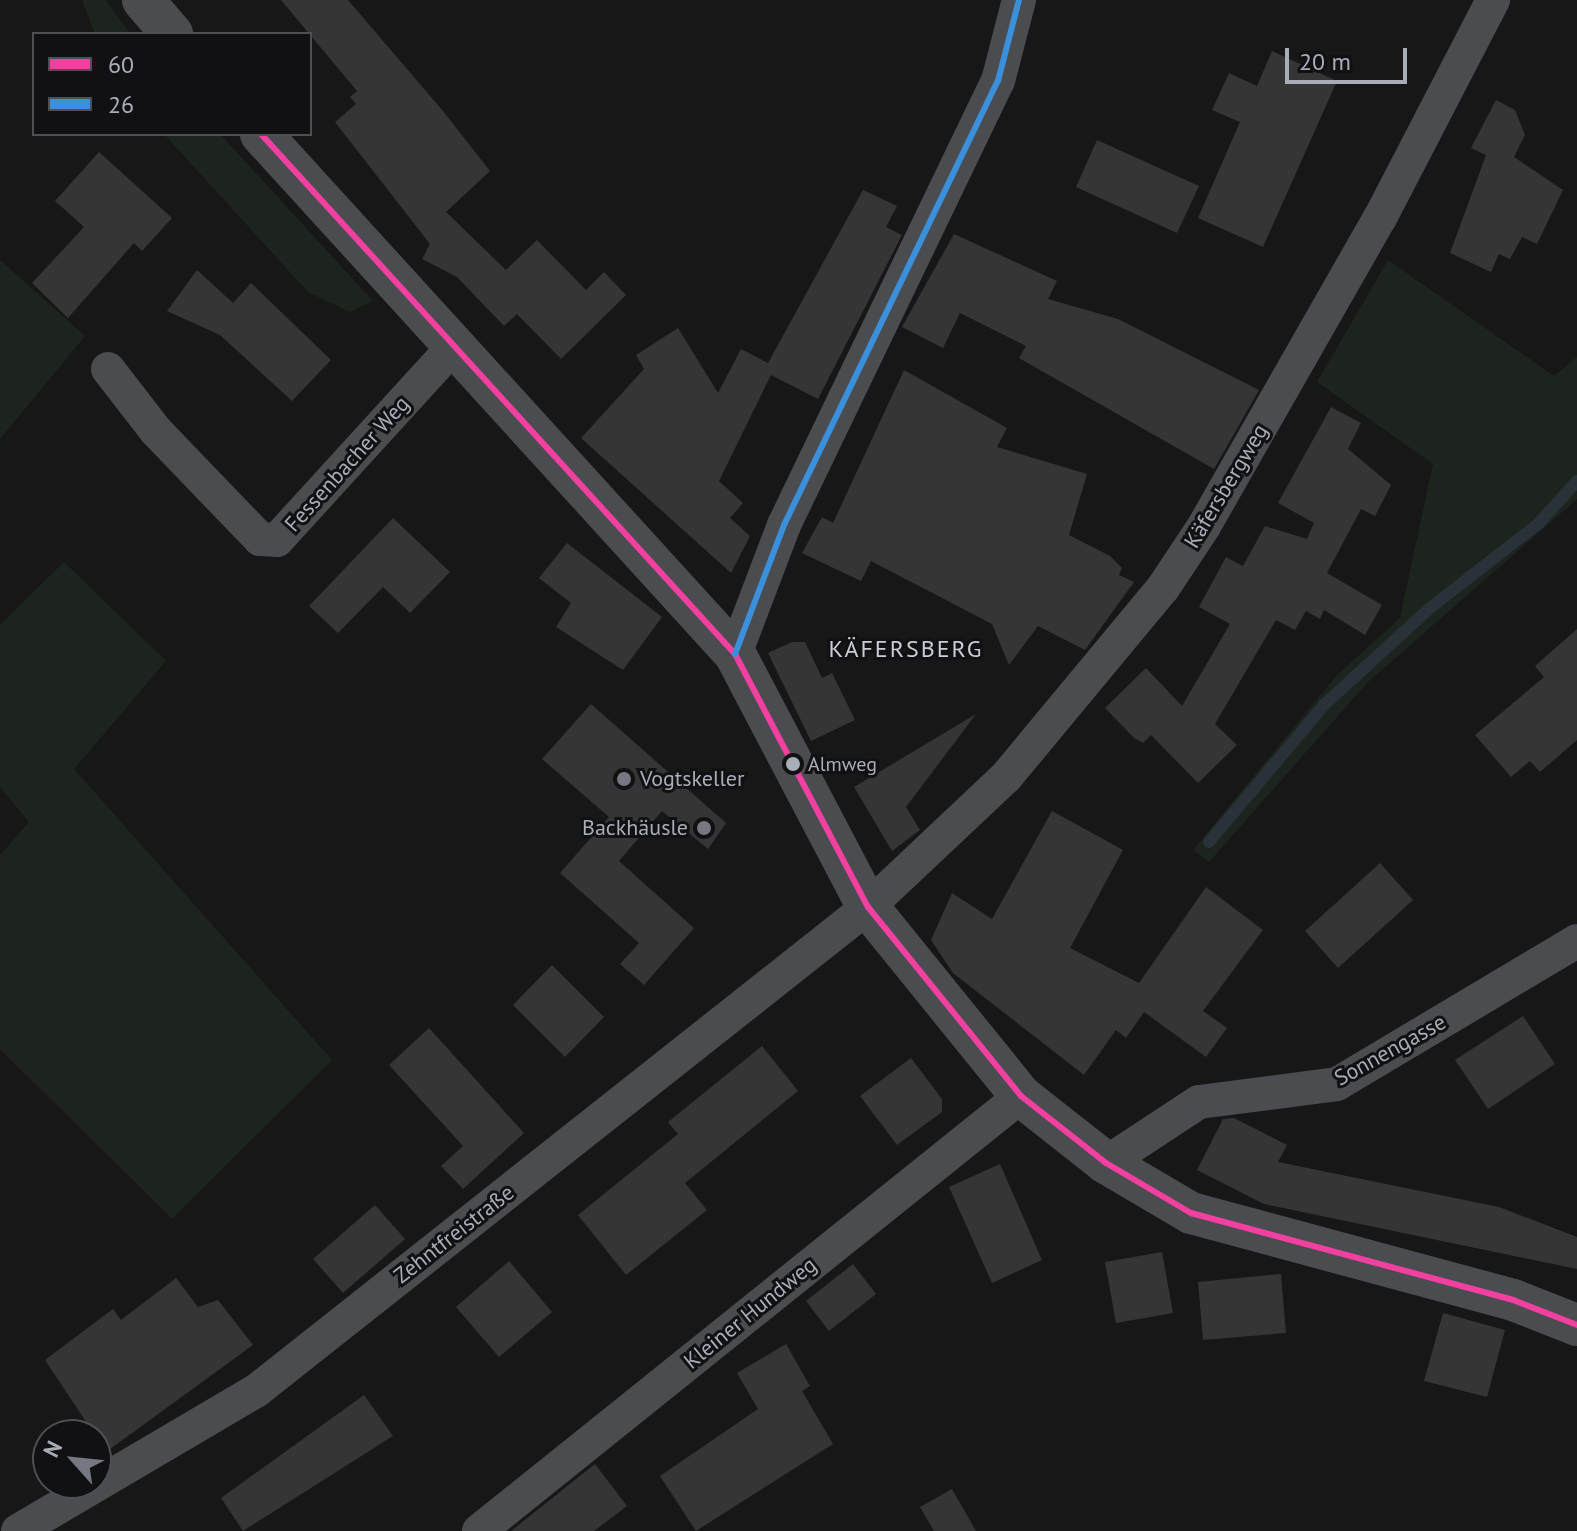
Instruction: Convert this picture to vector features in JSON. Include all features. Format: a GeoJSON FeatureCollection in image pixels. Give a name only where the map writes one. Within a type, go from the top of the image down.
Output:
{"type":"FeatureCollection","features":[{"type":"Feature","properties":{"kind":"street"},"geometry":{"type":"LineString","coordinates":[[143,0],[170,32]]}},
{"type":"Feature","properties":{"kind":"street"},"geometry":{"type":"LineString","coordinates":[[735,654],[784,525],[998,81],[1019,0]]}},
{"type":"Feature","properties":{"kind":"street","name":"Käfersbergweg"},"geometry":{"type":"LineString","coordinates":[[868,907],[1006,777],[1163,588],[1380,218],[1493,0]]}},
{"type":"Feature","properties":{"kind":"street"},"geometry":{"type":"LineString","coordinates":[[263,136],[735,654],[868,907],[1021,1096],[1106,1163],[1191,1213],[1513,1300],[1577,1325]]}},
{"type":"Feature","properties":{"kind":"street","name":"Fessenbacher Weg"},"geometry":{"type":"LineString","coordinates":[[108,369],[156,431],[260,539],[277,540],[453,347]]}},
{"type":"Feature","properties":{"kind":"street","name":"Zehntfreistraße"},"geometry":{"type":"LineString","coordinates":[[18,1531],[256,1391],[868,907]]}},
{"type":"Feature","properties":{"kind":"street","name":"Sonnengasse"},"geometry":{"type":"LineString","coordinates":[[1106,1163],[1199,1102],[1337,1084],[1577,941]]}},
{"type":"Feature","properties":{"kind":"street","name":"Kleiner Hundweg"},"geometry":{"type":"LineString","coordinates":[[479,1531],[1021,1096]]}},
{"type":"Feature","properties":{"kind":"shaded area"},"geometry":{"type":"Polygon","coordinates":[[[82,0],[106,0],[129,32],[94,32],[82,0]]]}},
{"type":"Feature","properties":{"kind":"shaded area"},"geometry":{"type":"Polygon","coordinates":[[[166,136],[222,136],[373,301],[350,312],[308,292],[166,136]]]}},
{"type":"Feature","properties":{"kind":"shaded area"},"geometry":{"type":"Polygon","coordinates":[[[0,260],[85,336],[0,439],[0,260]]]}},
{"type":"Feature","properties":{"kind":"shaded area"},"geometry":{"type":"Polygon","coordinates":[[[1388,260],[1554,376],[1577,357],[1577,499],[1367,683],[1209,862],[1193,850],[1337,675],[1400,618],[1433,464],[1317,382],[1388,260]]]}},
{"type":"Feature","properties":{"kind":"shaded area"},"geometry":{"type":"Polygon","coordinates":[[[64,562],[166,661],[74,769],[332,1060],[172,1219],[0,1049],[0,855],[29,822],[0,787],[0,625],[64,562]]]}},
{"type":"Feature","properties":{"kind":"building"},"geometry":{"type":"Polygon","coordinates":[[[281,0],[348,0],[443,111],[490,171],[446,212],[506,270],[537,240],[586,290],[604,272],[626,295],[561,359],[517,314],[504,326],[457,277],[422,259],[430,244],[335,122],[356,104],[350,97],[357,91],[312,37],[312,32],[308,32],[281,0]]]}},
{"type":"Feature","properties":{"kind":"building"},"geometry":{"type":"Polygon","coordinates":[[[1272,51],[1337,81],[1263,247],[1198,218],[1240,122],[1212,110],[1229,73],[1257,86],[1272,51]]]}},
{"type":"Feature","properties":{"kind":"building"},"geometry":{"type":"Polygon","coordinates":[[[1496,100],[1515,110],[1525,135],[1514,157],[1563,190],[1537,244],[1522,237],[1510,259],[1499,254],[1491,272],[1450,253],[1486,155],[1471,148],[1496,100]]]}},
{"type":"Feature","properties":{"kind":"building"},"geometry":{"type":"Polygon","coordinates":[[[1097,140],[1199,186],[1177,233],[1076,187],[1097,140]]]}},
{"type":"Feature","properties":{"kind":"building"},"geometry":{"type":"Polygon","coordinates":[[[99,152],[172,218],[142,251],[134,243],[68,318],[32,283],[84,227],[55,201],[99,152]]]}},
{"type":"Feature","properties":{"kind":"building"},"geometry":{"type":"Polygon","coordinates":[[[863,190],[897,206],[886,227],[902,235],[818,399],[771,375],[719,481],[743,503],[730,518],[750,536],[731,573],[581,438],[644,369],[636,355],[678,328],[718,393],[741,349],[768,363],[863,190]]]}},
{"type":"Feature","properties":{"kind":"building"},"geometry":{"type":"Polygon","coordinates":[[[954,234],[1057,281],[1048,299],[1118,319],[1259,390],[1214,469],[1019,358],[1026,346],[960,313],[943,348],[902,327],[954,234]]]}},
{"type":"Feature","properties":{"kind":"building"},"geometry":{"type":"Polygon","coordinates":[[[197,270],[233,303],[251,283],[331,360],[292,401],[220,335],[167,311],[197,270]]]}},
{"type":"Feature","properties":{"kind":"building"},"geometry":{"type":"Polygon","coordinates":[[[904,370],[1007,428],[997,447],[1087,474],[1069,535],[1110,556],[1122,568],[1119,575],[1134,582],[1085,650],[1038,626],[1009,665],[992,624],[871,561],[861,581],[802,553],[822,517],[833,523],[904,370]]]}},
{"type":"Feature","properties":{"kind":"building"},"geometry":{"type":"Polygon","coordinates":[[[1331,407],[1361,423],[1348,449],[1391,485],[1375,516],[1361,509],[1327,573],[1382,605],[1365,635],[1324,610],[1320,619],[1306,611],[1295,630],[1276,620],[1215,724],[1237,745],[1198,783],[1151,735],[1143,743],[1134,738],[1105,708],[1146,668],[1182,706],[1230,624],[1199,607],[1226,557],[1243,566],[1265,526],[1307,539],[1314,523],[1278,503],[1331,407]]]}},
{"type":"Feature","properties":{"kind":"building"},"geometry":{"type":"Polygon","coordinates":[[[393,518],[450,572],[410,613],[383,587],[338,633],[309,606],[393,518]]]}},
{"type":"Feature","properties":{"kind":"building"},"geometry":{"type":"Polygon","coordinates":[[[567,543],[662,617],[623,670],[556,627],[571,603],[539,578],[567,543]]]}},
{"type":"Feature","properties":{"kind":"building"},"geometry":{"type":"Polygon","coordinates":[[[1577,629],[1577,740],[1540,772],[1530,761],[1511,777],[1475,735],[1544,677],[1535,666],[1577,629]]]}},
{"type":"Feature","properties":{"kind":"building"},"geometry":{"type":"Polygon","coordinates":[[[792,642],[805,642],[822,678],[832,673],[855,720],[811,741],[768,653],[792,642]]]}},
{"type":"Feature","properties":{"kind":"building"},"geometry":{"type":"Polygon","coordinates":[[[591,704],[726,823],[708,849],[662,811],[619,861],[694,928],[644,985],[620,964],[639,943],[560,873],[609,817],[542,759],[591,704]]]}},
{"type":"Feature","properties":{"kind":"building"},"geometry":{"type":"Polygon","coordinates":[[[976,714],[906,807],[920,830],[892,851],[854,787],[976,714]]]}},
{"type":"Feature","properties":{"kind":"building"},"geometry":{"type":"Polygon","coordinates":[[[1052,811],[1123,850],[1070,948],[1139,983],[1206,887],[1263,930],[1203,1011],[1227,1028],[1206,1057],[1144,1012],[1126,1038],[1116,1030],[1084,1075],[953,973],[931,940],[952,893],[992,919],[1052,811]]]}},
{"type":"Feature","properties":{"kind":"building"},"geometry":{"type":"Polygon","coordinates":[[[1380,863],[1413,900],[1338,968],[1305,931],[1380,863]]]}},
{"type":"Feature","properties":{"kind":"building"},"geometry":{"type":"Polygon","coordinates":[[[552,965],[604,1017],[565,1057],[513,1005],[552,965]]]}},
{"type":"Feature","properties":{"kind":"building"},"geometry":{"type":"Polygon","coordinates":[[[1523,1016],[1555,1064],[1488,1109],[1455,1060],[1523,1016]]]}},
{"type":"Feature","properties":{"kind":"building"},"geometry":{"type":"Polygon","coordinates":[[[429,1028],[524,1133],[463,1189],[441,1166],[463,1146],[389,1065],[429,1028]]]}},
{"type":"Feature","properties":{"kind":"building"},"geometry":{"type":"Polygon","coordinates":[[[762,1046],[798,1091],[685,1183],[707,1210],[626,1275],[578,1215],[678,1134],[668,1122],[762,1046]]]}},
{"type":"Feature","properties":{"kind":"building"},"geometry":{"type":"Polygon","coordinates":[[[911,1058],[942,1099],[942,1112],[897,1145],[860,1096],[911,1058]]]}},
{"type":"Feature","properties":{"kind":"building"},"geometry":{"type":"Polygon","coordinates":[[[1234,1118],[1287,1145],[1278,1162],[1499,1207],[1577,1237],[1577,1269],[1264,1204],[1197,1170],[1223,1119],[1234,1118]]]}},
{"type":"Feature","properties":{"kind":"building"},"geometry":{"type":"Polygon","coordinates":[[[1000,1164],[1042,1260],[992,1283],[949,1187],[1000,1164]]]}},
{"type":"Feature","properties":{"kind":"building"},"geometry":{"type":"Polygon","coordinates":[[[375,1205],[405,1239],[343,1293],[313,1259],[375,1205]]]}},
{"type":"Feature","properties":{"kind":"building"},"geometry":{"type":"Polygon","coordinates":[[[1162,1252],[1173,1313],[1116,1323],[1105,1262],[1162,1252]]]}},
{"type":"Feature","properties":{"kind":"building"},"geometry":{"type":"Polygon","coordinates":[[[509,1261],[552,1312],[499,1357],[456,1307],[509,1261]]]}},
{"type":"Feature","properties":{"kind":"building"},"geometry":{"type":"Polygon","coordinates":[[[853,1264],[876,1294],[829,1331],[806,1301],[853,1264]]]}},
{"type":"Feature","properties":{"kind":"building"},"geometry":{"type":"Polygon","coordinates":[[[1281,1274],[1286,1333],[1203,1340],[1198,1282],[1281,1274]]]}},
{"type":"Feature","properties":{"kind":"building"},"geometry":{"type":"Polygon","coordinates":[[[176,1278],[198,1307],[218,1300],[253,1345],[112,1448],[112,1419],[84,1419],[45,1360],[113,1309],[121,1320],[176,1278]]]}},
{"type":"Feature","properties":{"kind":"building"},"geometry":{"type":"Polygon","coordinates":[[[1443,1313],[1505,1330],[1487,1397],[1424,1381],[1443,1313]]]}},
{"type":"Feature","properties":{"kind":"building"},"geometry":{"type":"Polygon","coordinates":[[[786,1344],[810,1386],[802,1391],[833,1444],[696,1531],[660,1476],[758,1409],[737,1373],[786,1344]]]}},
{"type":"Feature","properties":{"kind":"building"},"geometry":{"type":"Polygon","coordinates":[[[364,1395],[393,1436],[243,1531],[221,1498],[364,1395]]]}},
{"type":"Feature","properties":{"kind":"building"},"geometry":{"type":"Polygon","coordinates":[[[595,1464],[627,1506],[594,1531],[511,1531],[595,1464]]]}},
{"type":"Feature","properties":{"kind":"building"},"geometry":{"type":"Polygon","coordinates":[[[952,1489],[976,1531],[934,1531],[920,1507],[952,1489]]]}},
{"type":"Feature","properties":{"kind":"waterway"},"geometry":{"type":"LineString","coordinates":[[1209,842],[1324,705],[1430,608],[1539,523],[1577,481]]}},
{"type":"Feature","properties":{"kind":"transit line","name":"26"},"geometry":{"type":"LineString","coordinates":[[735,654],[784,525],[998,81],[1019,0]]}},
{"type":"Feature","properties":{"kind":"transit line","name":"60"},"geometry":{"type":"LineString","coordinates":[[263,136],[735,654],[868,907],[1021,1096],[1106,1163],[1191,1213],[1513,1300],[1577,1325]]}},
{"type":"Feature","properties":{"kind":"place","name":"Almweg"},"geometry":{"type":"Point","coordinates":[793,764]}},
{"type":"Feature","properties":{"kind":"place","name":"Vogtskeller"},"geometry":{"type":"Point","coordinates":[624,779]}},
{"type":"Feature","properties":{"kind":"place","name":"Backhäusle"},"geometry":{"type":"Point","coordinates":[704,828]}},
{"type":"Feature","properties":{"kind":"district","name":"KÄFERSBERG"},"geometry":{"type":"Point","coordinates":[906,649]}}]}
